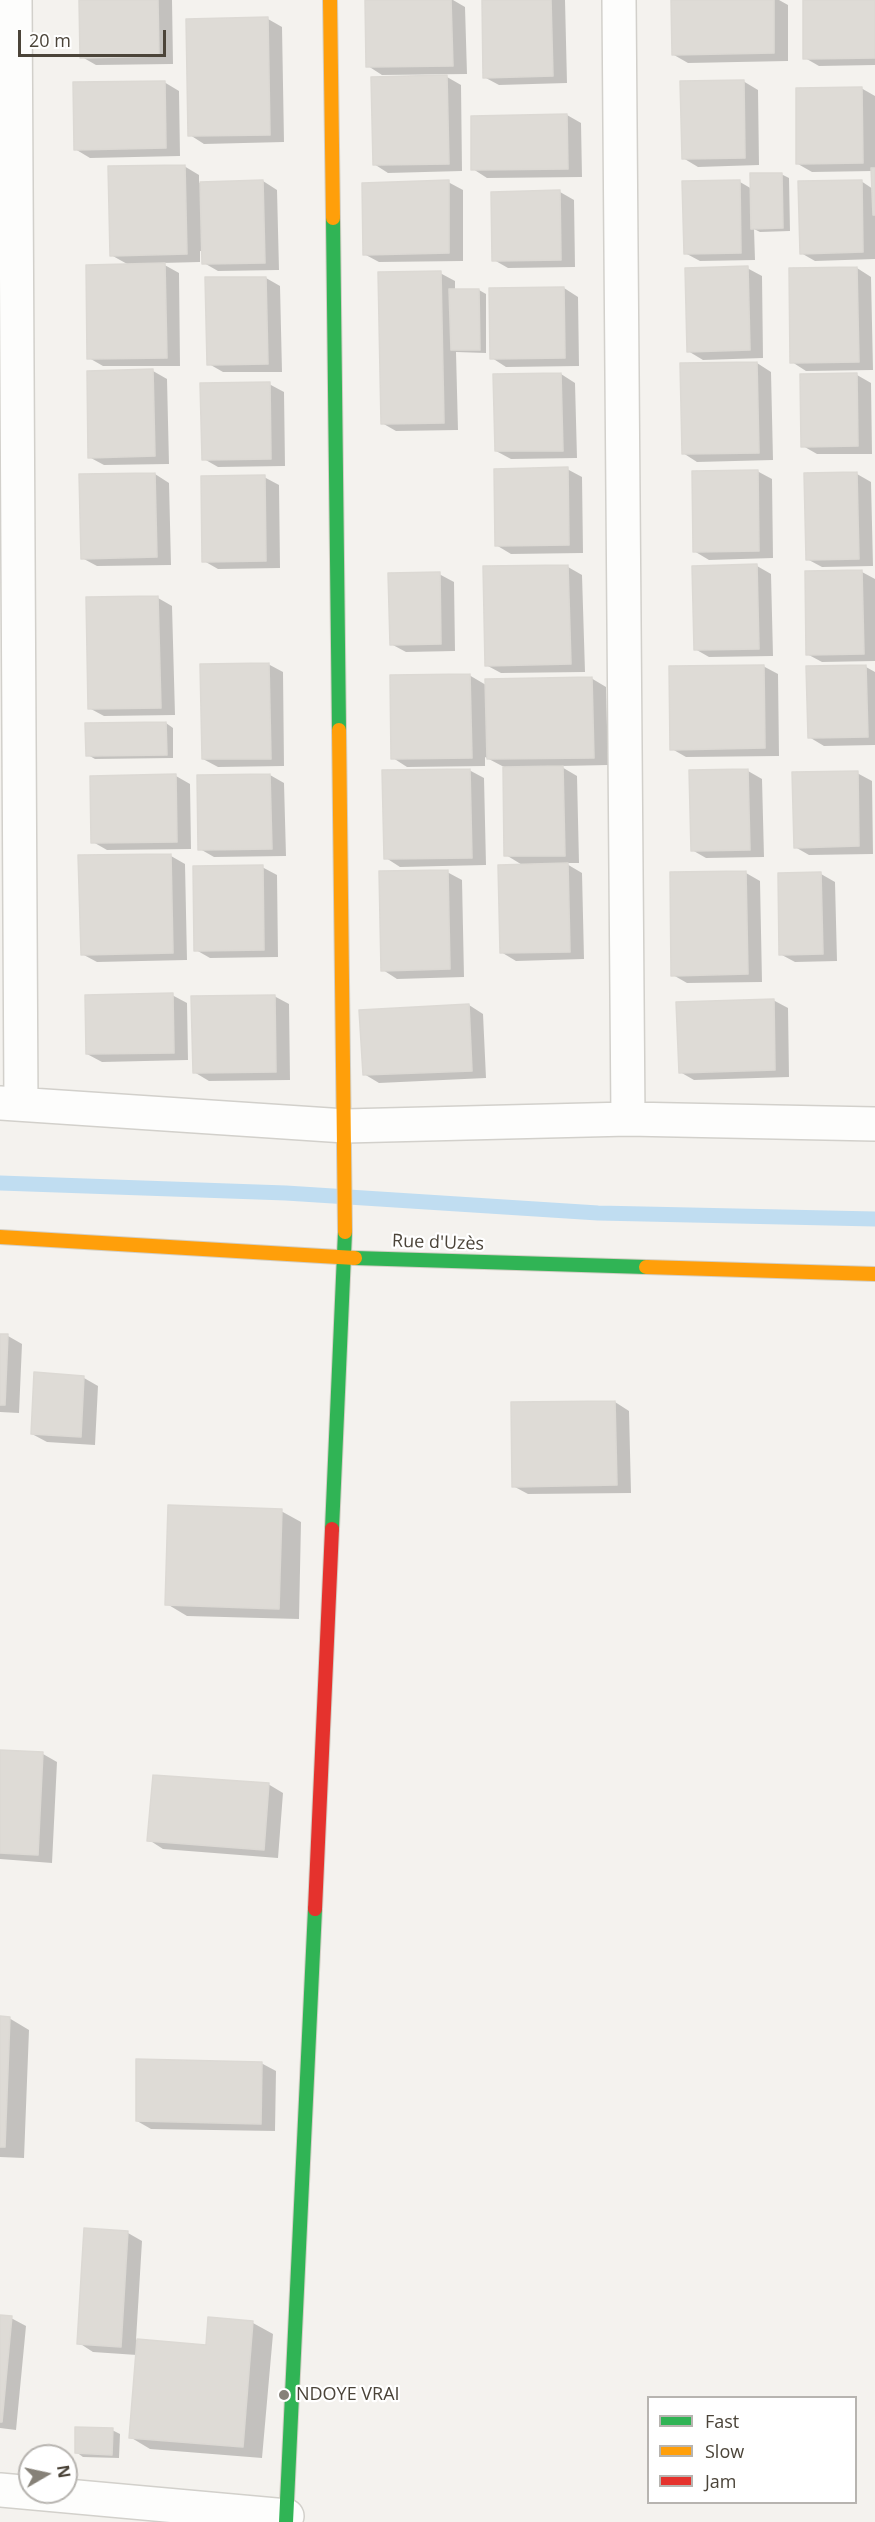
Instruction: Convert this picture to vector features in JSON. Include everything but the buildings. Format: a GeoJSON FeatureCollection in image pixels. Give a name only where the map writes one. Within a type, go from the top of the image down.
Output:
{"type":"FeatureCollection","features":[{"type":"Feature","properties":{"kind":"street"},"geometry":{"type":"LineString","coordinates":[[15,0],[11,1103],[345,1125],[628,1119],[875,1124]]}},
{"type":"Feature","properties":{"kind":"street"},"geometry":{"type":"LineString","coordinates":[[0,2490],[286,2519],[345,1258],[330,0]]}},
{"type":"Feature","properties":{"kind":"street"},"geometry":{"type":"LineString","coordinates":[[619,0],[628,1119]]}},
{"type":"Feature","properties":{"kind":"street","name":"Rue d'Uzès"},"geometry":{"type":"LineString","coordinates":[[0,1237],[345,1258],[875,1274]]}},
{"type":"Feature","properties":{"kind":"waterway"},"geometry":{"type":"LineString","coordinates":[[0,1183],[286,1193],[598,1213],[875,1219]]}},
{"type":"Feature","properties":{"kind":"traffic: fast"},"geometry":{"type":"LineString","coordinates":[[333,218],[339,730]]}},
{"type":"Feature","properties":{"kind":"traffic: fast"},"geometry":{"type":"LineString","coordinates":[[332,1529],[345,1232]]}},
{"type":"Feature","properties":{"kind":"traffic: fast"},"geometry":{"type":"LineString","coordinates":[[355,1258],[646,1267]]}},
{"type":"Feature","properties":{"kind":"traffic: fast"},"geometry":{"type":"LineString","coordinates":[[286,2522],[315,1909]]}},
{"type":"Feature","properties":{"kind":"traffic: slow"},"geometry":{"type":"LineString","coordinates":[[330,0],[333,218]]}},
{"type":"Feature","properties":{"kind":"traffic: slow"},"geometry":{"type":"LineString","coordinates":[[339,730],[345,1232]]}},
{"type":"Feature","properties":{"kind":"traffic: slow"},"geometry":{"type":"LineString","coordinates":[[0,1237],[355,1258]]}},
{"type":"Feature","properties":{"kind":"traffic: slow"},"geometry":{"type":"LineString","coordinates":[[646,1267],[875,1274]]}},
{"type":"Feature","properties":{"kind":"traffic: jam"},"geometry":{"type":"LineString","coordinates":[[315,1909],[332,1529]]}},
{"type":"Feature","properties":{"kind":"place","name":"NDOYE VRAI"},"geometry":{"type":"Point","coordinates":[284,2395]}}]}
